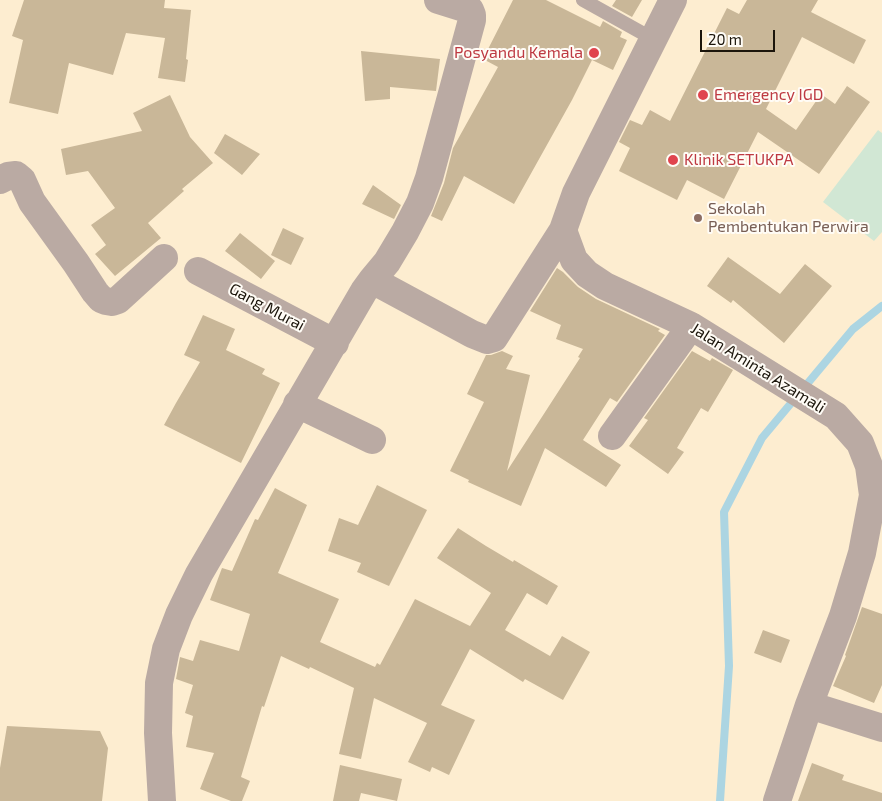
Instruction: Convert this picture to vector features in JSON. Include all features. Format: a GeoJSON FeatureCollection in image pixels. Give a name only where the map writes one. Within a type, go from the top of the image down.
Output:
{"type":"FeatureCollection","features":[{"type":"Feature","properties":{"kind":"street"},"geometry":{"type":"LineString","coordinates":[[162,801],[158,733],[159,683],[166,649],[179,615],[199,574],[357,302],[387,262],[405,232],[420,203],[429,178],[472,20],[470,10],[438,0]]}},
{"type":"Feature","properties":{"kind":"street"},"geometry":{"type":"LineString","coordinates":[[372,280],[472,334],[487,340],[494,338],[563,230],[576,193],[673,0]]}},
{"type":"Feature","properties":{"kind":"street"},"geometry":{"type":"LineString","coordinates":[[0,180],[16,175],[22,180],[32,202],[76,262],[100,299],[112,302],[118,300],[164,258]]}},
{"type":"Feature","properties":{"kind":"street","name":"Jalan Aminta Azamali"},"geometry":{"type":"LineString","coordinates":[[563,230],[574,260],[587,274],[605,286],[691,326],[836,416],[860,443],[869,466],[873,495],[862,553],[843,616],[808,705],[777,801]]}},
{"type":"Feature","properties":{"kind":"street","name":"Gang Murai"},"geometry":{"type":"LineString","coordinates":[[198,271],[335,342]]}},
{"type":"Feature","properties":{"kind":"street"},"geometry":{"type":"LineString","coordinates":[[612,436],[691,326]]}},
{"type":"Feature","properties":{"kind":"street"},"geometry":{"type":"LineString","coordinates":[[297,404],[372,440]]}},
{"type":"Feature","properties":{"kind":"street"},"geometry":{"type":"LineString","coordinates":[[808,705],[882,728]]}},
{"type":"Feature","properties":{"kind":"lane"},"geometry":{"type":"LineString","coordinates":[[583,0],[653,39]]}},
{"type":"Feature","properties":{"kind":"green space"},"geometry":{"type":"Polygon","coordinates":[[[878,130],[882,133],[882,232],[874,241],[823,202],[878,130]]]}},
{"type":"Feature","properties":{"kind":"building"},"geometry":{"type":"Polygon","coordinates":[[[24,0],[165,0],[164,8],[191,10],[185,82],[158,78],[165,38],[126,33],[113,75],[69,63],[58,114],[9,103],[23,40],[12,36],[24,0]]]}},
{"type":"Feature","properties":{"kind":"building"},"geometry":{"type":"Polygon","coordinates":[[[513,0],[546,0],[600,27],[603,21],[622,32],[620,37],[627,40],[613,70],[592,60],[514,204],[464,176],[442,221],[431,216],[444,183],[453,148],[498,67],[483,59],[513,0]]]}},
{"type":"Feature","properties":{"kind":"building"},"geometry":{"type":"Polygon","coordinates":[[[616,0],[642,0],[632,17],[612,6],[616,0]]]}},
{"type":"Feature","properties":{"kind":"building"},"geometry":{"type":"Polygon","coordinates":[[[747,0],[818,0],[811,12],[866,40],[854,64],[802,37],[766,109],[796,130],[821,94],[835,104],[847,86],[870,102],[819,174],[758,132],[724,199],[687,180],[677,200],[619,171],[630,148],[619,142],[630,120],[642,125],[650,110],[670,121],[727,8],[739,14],[747,0]]]}},
{"type":"Feature","properties":{"kind":"building"},"geometry":{"type":"Polygon","coordinates":[[[361,51],[440,59],[436,91],[390,87],[390,99],[365,101],[361,51]]]}},
{"type":"Feature","properties":{"kind":"building"},"geometry":{"type":"Polygon","coordinates":[[[170,95],[190,137],[213,163],[182,189],[184,191],[148,223],[161,238],[115,276],[95,254],[106,245],[91,225],[115,208],[88,171],[66,175],[61,149],[142,131],[133,113],[170,95]]]}},
{"type":"Feature","properties":{"kind":"building"},"geometry":{"type":"Polygon","coordinates":[[[225,134],[260,154],[242,175],[214,153],[225,134]]]}},
{"type":"Feature","properties":{"kind":"building"},"geometry":{"type":"Polygon","coordinates":[[[373,185],[401,205],[394,219],[362,204],[373,185]]]}},
{"type":"Feature","properties":{"kind":"building"},"geometry":{"type":"Polygon","coordinates":[[[283,228],[304,238],[291,265],[271,255],[283,228]]]}},
{"type":"Feature","properties":{"kind":"building"},"geometry":{"type":"Polygon","coordinates":[[[240,233],[275,261],[261,279],[225,251],[240,233]]]}},
{"type":"Feature","properties":{"kind":"building"},"geometry":{"type":"Polygon","coordinates":[[[728,257],[780,294],[805,264],[832,286],[784,343],[733,300],[731,303],[707,286],[728,257]]]}},
{"type":"Feature","properties":{"kind":"building"},"geometry":{"type":"Polygon","coordinates":[[[557,268],[578,287],[596,299],[660,329],[658,331],[665,335],[617,402],[610,398],[583,440],[621,465],[606,487],[545,448],[521,506],[468,482],[469,480],[450,471],[484,402],[467,394],[486,355],[502,351],[513,356],[506,369],[530,375],[507,471],[580,358],[578,357],[583,349],[556,339],[561,325],[530,311],[557,268]]]}},
{"type":"Feature","properties":{"kind":"building"},"geometry":{"type":"Polygon","coordinates":[[[203,315],[235,329],[226,350],[265,369],[262,374],[280,383],[241,463],[164,425],[200,362],[184,355],[203,315]]]}},
{"type":"Feature","properties":{"kind":"building"},"geometry":{"type":"Polygon","coordinates":[[[692,351],[710,361],[712,358],[733,370],[708,412],[701,408],[677,448],[684,452],[668,474],[629,446],[648,420],[644,418],[692,351]]]}},
{"type":"Feature","properties":{"kind":"building"},"geometry":{"type":"Polygon","coordinates":[[[377,485],[427,510],[389,586],[357,572],[361,563],[328,551],[339,518],[358,525],[377,485]]]}},
{"type":"Feature","properties":{"kind":"building"},"geometry":{"type":"Polygon","coordinates":[[[275,488],[307,505],[278,573],[339,599],[320,642],[375,667],[377,663],[380,665],[415,599],[470,626],[491,593],[437,558],[458,528],[513,562],[514,560],[558,586],[547,605],[527,593],[505,630],[550,656],[562,636],[590,652],[563,700],[525,679],[523,682],[470,649],[441,705],[475,720],[449,775],[432,767],[430,772],[408,762],[427,723],[374,698],[361,759],[339,754],[354,688],[310,667],[309,669],[281,656],[264,707],[262,706],[241,777],[250,781],[242,801],[231,801],[200,789],[214,753],[186,747],[193,716],[185,713],[193,685],[176,679],[180,657],[193,661],[200,640],[239,651],[250,614],[210,600],[222,568],[232,571],[255,519],[258,520],[275,488]]]}},
{"type":"Feature","properties":{"kind":"building"},"geometry":{"type":"Polygon","coordinates":[[[862,607],[882,614],[882,685],[874,703],[833,686],[846,656],[862,607]]]}},
{"type":"Feature","properties":{"kind":"building"},"geometry":{"type":"Polygon","coordinates":[[[763,630],[790,640],[781,663],[754,653],[763,630]]]}},
{"type":"Feature","properties":{"kind":"building"},"geometry":{"type":"Polygon","coordinates":[[[7,726],[100,731],[108,748],[102,801],[0,801],[0,768],[7,726]]]}},
{"type":"Feature","properties":{"kind":"building"},"geometry":{"type":"Polygon","coordinates":[[[812,763],[844,775],[842,780],[882,793],[882,801],[798,801],[812,763]]]}},
{"type":"Feature","properties":{"kind":"building"},"geometry":{"type":"Polygon","coordinates":[[[340,765],[402,779],[397,801],[361,793],[359,801],[333,801],[340,765]]]}},
{"type":"Feature","properties":{"kind":"waterway"},"geometry":{"type":"LineString","coordinates":[[720,801],[729,666],[724,512],[762,438],[853,329],[882,306]]}},
{"type":"Feature","properties":{"kind":"place","name":"Posyandu Kemala"},"geometry":{"type":"Point","coordinates":[594,53]}},
{"type":"Feature","properties":{"kind":"place","name":"Emergency IGD"},"geometry":{"type":"Point","coordinates":[703,95]}},
{"type":"Feature","properties":{"kind":"place","name":"Klinik SETUKPA"},"geometry":{"type":"Point","coordinates":[673,160]}},
{"type":"Feature","properties":{"kind":"place","name":"Sekolah Pembentukan Perwira"},"geometry":{"type":"Point","coordinates":[698,218]}}]}
